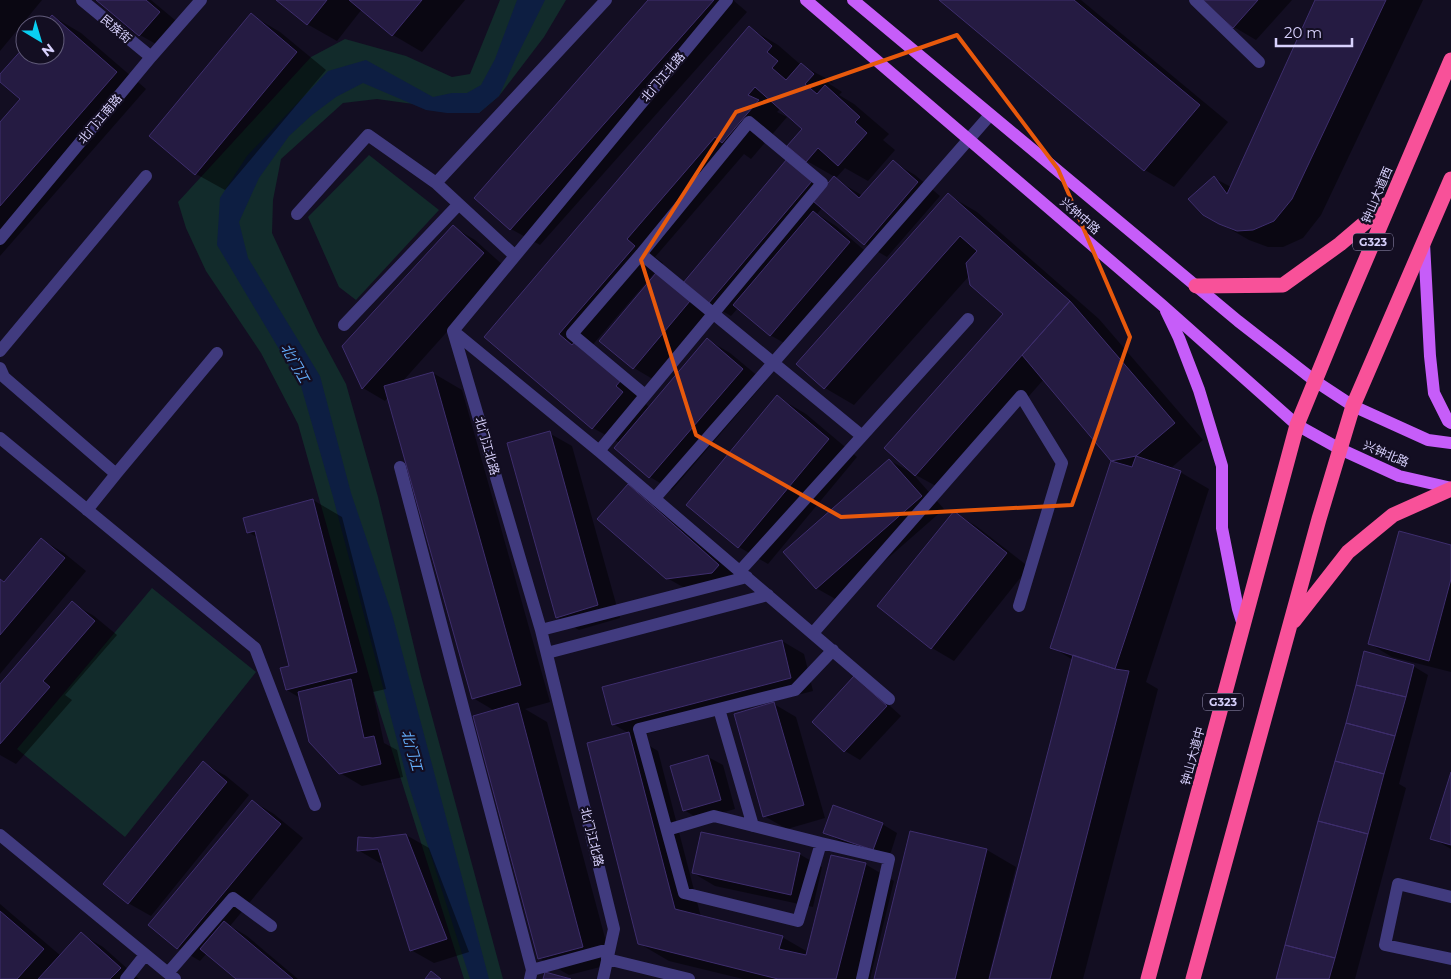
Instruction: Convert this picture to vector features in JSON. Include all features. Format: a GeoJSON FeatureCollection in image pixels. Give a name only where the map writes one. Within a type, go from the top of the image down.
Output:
{"type":"FeatureCollection","features":[{"type":"Feature","properties":{"kind":"highway","name":"钟山大道西"},"geometry":{"type":"LineString","coordinates":[[1298,425],[1390,201],[1451,60]]}},
{"type":"Feature","properties":{"kind":"highway"},"geometry":{"type":"LineString","coordinates":[[1193,979],[1352,406],[1451,178]]}},
{"type":"Feature","properties":{"kind":"highway"},"geometry":{"type":"LineString","coordinates":[[1196,286],[1283,285],[1340,244],[1390,201]]}},
{"type":"Feature","properties":{"kind":"highway","name":"钟山大道中"},"geometry":{"type":"LineString","coordinates":[[1148,979],[1298,425]]}},
{"type":"Feature","properties":{"kind":"highway"},"geometry":{"type":"LineString","coordinates":[[1289,628],[1348,552],[1392,515],[1451,489]]}},
{"type":"Feature","properties":{"kind":"main road","name":"兴钟中路"},"geometry":{"type":"LineString","coordinates":[[806,0],[1162,304],[1298,425],[1340,449]]}},
{"type":"Feature","properties":{"kind":"main road","name":"兴钟中路"},"geometry":{"type":"LineString","coordinates":[[852,0],[1196,286],[1315,381],[1352,406]]}},
{"type":"Feature","properties":{"kind":"main road"},"geometry":{"type":"LineString","coordinates":[[1424,242],[1430,356],[1434,393],[1448,421],[1451,423]]}},
{"type":"Feature","properties":{"kind":"main road"},"geometry":{"type":"LineString","coordinates":[[1162,304],[1179,338],[1199,390],[1222,466],[1222,528],[1238,609],[1243,625]]}},
{"type":"Feature","properties":{"kind":"main road"},"geometry":{"type":"LineString","coordinates":[[1352,406],[1428,440],[1451,443]]}},
{"type":"Feature","properties":{"kind":"main road","name":"兴钟北路"},"geometry":{"type":"LineString","coordinates":[[1340,449],[1399,476],[1451,489]]}},
{"type":"Feature","properties":{"kind":"street","name":"民族街"},"geometry":{"type":"LineString","coordinates":[[82,0],[151,58]]}},
{"type":"Feature","properties":{"kind":"street","name":"北门江南路"},"geometry":{"type":"LineString","coordinates":[[0,239],[201,0]]}},
{"type":"Feature","properties":{"kind":"street"},"geometry":{"type":"LineString","coordinates":[[436,183],[606,0]]}},
{"type":"Feature","properties":{"kind":"street","name":"北门江北路"},"geometry":{"type":"LineString","coordinates":[[603,979],[614,929],[541,630],[453,331],[727,0]]}},
{"type":"Feature","properties":{"kind":"street"},"geometry":{"type":"LineString","coordinates":[[1195,0],[1259,62]]}},
{"type":"Feature","properties":{"kind":"street"},"geometry":{"type":"LineString","coordinates":[[654,498],[990,114]]}},
{"type":"Feature","properties":{"kind":"street"},"geometry":{"type":"LineString","coordinates":[[599,451],[822,183],[749,122],[641,254],[572,334],[645,395]]}},
{"type":"Feature","properties":{"kind":"street"},"geometry":{"type":"LineString","coordinates":[[298,214],[368,135],[436,183],[514,255]]}},
{"type":"Feature","properties":{"kind":"street"},"geometry":{"type":"LineString","coordinates":[[0,351],[146,176]]}},
{"type":"Feature","properties":{"kind":"street"},"geometry":{"type":"LineString","coordinates":[[344,325],[459,204]]}},
{"type":"Feature","properties":{"kind":"street"},"geometry":{"type":"LineString","coordinates":[[641,254],[862,436]]}},
{"type":"Feature","properties":{"kind":"street"},"geometry":{"type":"LineString","coordinates":[[541,630],[743,574],[862,436],[968,320]]}},
{"type":"Feature","properties":{"kind":"street"},"geometry":{"type":"LineString","coordinates":[[453,331],[599,451],[889,698]]}},
{"type":"Feature","properties":{"kind":"street"},"geometry":{"type":"LineString","coordinates":[[87,510],[217,353]]}},
{"type":"Feature","properties":{"kind":"street"},"geometry":{"type":"LineString","coordinates":[[2,376],[116,474]]}},
{"type":"Feature","properties":{"kind":"street"},"geometry":{"type":"LineString","coordinates":[[813,634],[1020,396],[1062,463],[1018,606]]}},
{"type":"Feature","properties":{"kind":"street"},"geometry":{"type":"LineString","coordinates":[[0,438],[255,648],[315,805]]}},
{"type":"Feature","properties":{"kind":"street"},"geometry":{"type":"LineString","coordinates":[[400,467],[531,975],[608,954],[689,979]]}},
{"type":"Feature","properties":{"kind":"street"},"geometry":{"type":"LineString","coordinates":[[547,653],[768,595]]}},
{"type":"Feature","properties":{"kind":"street"},"geometry":{"type":"LineString","coordinates":[[821,844],[798,921],[684,893],[639,729],[795,690],[833,650]]}},
{"type":"Feature","properties":{"kind":"street"},"geometry":{"type":"LineString","coordinates":[[719,709],[753,826]]}},
{"type":"Feature","properties":{"kind":"street"},"geometry":{"type":"LineString","coordinates":[[667,830],[714,816],[821,844],[889,859],[862,979]]}},
{"type":"Feature","properties":{"kind":"street"},"geometry":{"type":"LineString","coordinates":[[0,835],[172,976],[233,898],[271,926]]}},
{"type":"Feature","properties":{"kind":"street"},"geometry":{"type":"LineString","coordinates":[[1451,897],[1398,884],[1385,945],[1451,959]]}},
{"type":"Feature","properties":{"kind":"street"},"geometry":{"type":"LineString","coordinates":[[126,979],[145,955]]}},
{"type":"Feature","properties":{"kind":"highlighted area"},"geometry":{"type":"Polygon","coordinates":[[[957,35],[1058,169],[1130,337],[1072,505],[841,517],[696,435],[641,260],[736,112],[957,35]]]}},
{"type":"Feature","properties":{"kind":"green space"},"geometry":{"type":"Polygon","coordinates":[[[500,0],[566,0],[544,37],[499,96],[479,113],[377,99],[343,103],[281,159],[273,200],[272,233],[318,332],[346,384],[378,497],[421,676],[503,979],[464,979],[375,697],[298,424],[261,353],[206,271],[186,228],[178,202],[311,57],[345,39],[406,56],[452,77],[470,74],[500,0]]]}},
{"type":"Feature","properties":{"kind":"green space"},"geometry":{"type":"Polygon","coordinates":[[[369,155],[439,210],[356,300],[339,287],[308,217],[369,155]]]}},
{"type":"Feature","properties":{"kind":"green space"},"geometry":{"type":"Polygon","coordinates":[[[152,588],[256,672],[125,837],[17,749],[152,588]]]}},
{"type":"Feature","properties":{"kind":"water","name":"北门江"},"geometry":{"type":"Polygon","coordinates":[[[517,0],[545,0],[499,96],[479,113],[447,113],[426,110],[363,83],[336,97],[289,136],[259,178],[239,222],[248,258],[320,376],[351,493],[392,614],[489,979],[470,979],[409,786],[333,497],[301,386],[217,245],[220,198],[247,156],[328,71],[366,60],[433,97],[452,93],[467,93],[481,85],[495,59],[517,0]]]}},
{"type":"Feature","properties":{"kind":"building"},"geometry":{"type":"Polygon","coordinates":[[[96,0],[146,0],[160,12],[139,36],[96,0]]]}},
{"type":"Feature","properties":{"kind":"building"},"geometry":{"type":"Polygon","coordinates":[[[276,0],[327,0],[307,25],[276,0]]]}},
{"type":"Feature","properties":{"kind":"building"},"geometry":{"type":"Polygon","coordinates":[[[349,0],[422,0],[392,36],[349,0]]]}},
{"type":"Feature","properties":{"kind":"building"},"geometry":{"type":"Polygon","coordinates":[[[648,0],[714,0],[510,230],[474,198],[648,0]]]}},
{"type":"Feature","properties":{"kind":"building"},"geometry":{"type":"Polygon","coordinates":[[[939,0],[1074,0],[1200,105],[1144,171],[939,0]]]}},
{"type":"Feature","properties":{"kind":"building"},"geometry":{"type":"Polygon","coordinates":[[[1201,0],[1258,0],[1233,28],[1201,0]]]}},
{"type":"Feature","properties":{"kind":"building"},"geometry":{"type":"Polygon","coordinates":[[[1315,0],[1386,0],[1292,199],[1274,221],[1253,230],[1237,231],[1203,215],[1188,199],[1214,176],[1227,194],[1315,0]]]}},
{"type":"Feature","properties":{"kind":"building"},"geometry":{"type":"Polygon","coordinates":[[[251,13],[297,52],[195,175],[149,136],[251,13]]]}},
{"type":"Feature","properties":{"kind":"building"},"geometry":{"type":"Polygon","coordinates":[[[65,26],[117,72],[0,206],[0,122],[20,99],[0,82],[0,74],[15,57],[15,65],[65,65],[65,26]]]}},
{"type":"Feature","properties":{"kind":"building"},"geometry":{"type":"Polygon","coordinates":[[[749,26],[772,46],[767,52],[778,61],[772,68],[786,80],[801,63],[814,74],[805,84],[817,94],[825,85],[860,117],[855,122],[867,133],[838,166],[818,148],[806,162],[787,146],[802,129],[755,87],[748,95],[759,100],[722,143],[715,137],[627,239],[635,246],[559,334],[572,345],[576,340],[622,379],[616,386],[623,392],[592,429],[484,337],[749,26]]]}},
{"type":"Feature","properties":{"kind":"building"},"geometry":{"type":"Polygon","coordinates":[[[787,159],[812,181],[708,304],[683,283],[787,159]]]}},
{"type":"Feature","properties":{"kind":"building"},"geometry":{"type":"Polygon","coordinates":[[[893,160],[918,182],[864,245],[813,201],[834,176],[859,198],[893,160]]]}},
{"type":"Feature","properties":{"kind":"building"},"geometry":{"type":"Polygon","coordinates":[[[948,193],[1070,301],[915,476],[884,448],[1003,314],[970,285],[966,263],[977,251],[960,236],[824,389],[796,364],[948,193]]]}},
{"type":"Feature","properties":{"kind":"building"},"geometry":{"type":"Polygon","coordinates":[[[813,211],[850,242],[770,336],[733,305],[813,211]]]}},
{"type":"Feature","properties":{"kind":"building"},"geometry":{"type":"Polygon","coordinates":[[[453,225],[484,253],[362,389],[342,346],[453,225]]]}},
{"type":"Feature","properties":{"kind":"building"},"geometry":{"type":"Polygon","coordinates":[[[656,273],[690,301],[633,369],[599,341],[656,273]]]}},
{"type":"Feature","properties":{"kind":"building"},"geometry":{"type":"Polygon","coordinates":[[[1070,301],[1175,423],[1136,456],[1111,461],[1022,355],[1070,301]]]}},
{"type":"Feature","properties":{"kind":"building"},"geometry":{"type":"Polygon","coordinates":[[[707,338],[743,369],[649,478],[614,448],[707,338]]]}},
{"type":"Feature","properties":{"kind":"building"},"geometry":{"type":"Polygon","coordinates":[[[433,372],[521,685],[472,699],[384,386],[433,372]]]}},
{"type":"Feature","properties":{"kind":"building"},"geometry":{"type":"Polygon","coordinates":[[[777,395],[829,439],[738,548],[686,505],[777,395]]]}},
{"type":"Feature","properties":{"kind":"building"},"geometry":{"type":"Polygon","coordinates":[[[550,431],[598,605],[556,618],[507,443],[550,431]]]}},
{"type":"Feature","properties":{"kind":"building"},"geometry":{"type":"Polygon","coordinates":[[[1136,456],[1181,471],[1115,669],[1050,648],[1111,461],[1132,467],[1136,456]]]}},
{"type":"Feature","properties":{"kind":"building"},"geometry":{"type":"Polygon","coordinates":[[[889,459],[922,496],[816,589],[783,552],[889,459]]]}},
{"type":"Feature","properties":{"kind":"building"},"geometry":{"type":"Polygon","coordinates":[[[628,484],[719,565],[712,573],[666,579],[597,519],[628,484]]]}},
{"type":"Feature","properties":{"kind":"building"},"geometry":{"type":"Polygon","coordinates":[[[313,499],[357,672],[286,690],[280,668],[289,666],[255,531],[247,533],[243,518],[313,499]]]}},
{"type":"Feature","properties":{"kind":"building"},"geometry":{"type":"Polygon","coordinates":[[[954,511],[1007,553],[931,649],[877,606],[954,511]]]}},
{"type":"Feature","properties":{"kind":"building"},"geometry":{"type":"Polygon","coordinates":[[[1399,531],[1451,545],[1451,579],[1429,661],[1368,644],[1399,531]]]}},
{"type":"Feature","properties":{"kind":"building"},"geometry":{"type":"Polygon","coordinates":[[[41,538],[65,558],[0,635],[0,579],[4,582],[41,538]]]}},
{"type":"Feature","properties":{"kind":"building"},"geometry":{"type":"Polygon","coordinates":[[[72,601],[95,621],[43,681],[50,687],[0,744],[0,684],[72,601]]]}},
{"type":"Feature","properties":{"kind":"building"},"geometry":{"type":"Polygon","coordinates":[[[782,640],[791,678],[612,725],[602,687],[782,640]]]}},
{"type":"Feature","properties":{"kind":"building"},"geometry":{"type":"Polygon","coordinates":[[[1364,651],[1414,665],[1406,697],[1356,685],[1364,651]]]}},
{"type":"Feature","properties":{"kind":"building"},"geometry":{"type":"Polygon","coordinates":[[[1073,655],[1115,669],[1129,671],[1050,979],[989,979],[1073,655]]]}},
{"type":"Feature","properties":{"kind":"building"},"geometry":{"type":"Polygon","coordinates":[[[854,676],[887,706],[844,752],[812,722],[854,676]]]}},
{"type":"Feature","properties":{"kind":"building"},"geometry":{"type":"Polygon","coordinates":[[[351,679],[364,738],[374,736],[381,764],[339,774],[309,742],[298,692],[351,679]]]}},
{"type":"Feature","properties":{"kind":"building"},"geometry":{"type":"Polygon","coordinates":[[[1356,685],[1406,697],[1395,736],[1346,723],[1356,685]]]}},
{"type":"Feature","properties":{"kind":"building"},"geometry":{"type":"Polygon","coordinates":[[[774,702],[804,805],[763,817],[734,714],[774,702]]]}},
{"type":"Feature","properties":{"kind":"building"},"geometry":{"type":"Polygon","coordinates":[[[518,703],[583,947],[538,959],[473,716],[518,703]]]}},
{"type":"Feature","properties":{"kind":"building"},"geometry":{"type":"Polygon","coordinates":[[[1346,723],[1395,736],[1384,774],[1335,761],[1346,723]]]}},
{"type":"Feature","properties":{"kind":"building"},"geometry":{"type":"Polygon","coordinates":[[[629,732],[675,909],[783,936],[779,949],[806,955],[831,855],[866,863],[836,979],[778,979],[638,944],[587,743],[629,732]]]}},
{"type":"Feature","properties":{"kind":"building"},"geometry":{"type":"Polygon","coordinates":[[[708,755],[721,800],[683,811],[670,766],[708,755]]]}},
{"type":"Feature","properties":{"kind":"building"},"geometry":{"type":"Polygon","coordinates":[[[203,761],[227,782],[128,904],[103,884],[203,761]]]}},
{"type":"Feature","properties":{"kind":"building"},"geometry":{"type":"Polygon","coordinates":[[[1335,761],[1384,774],[1368,834],[1318,821],[1335,761]]]}},
{"type":"Feature","properties":{"kind":"building"},"geometry":{"type":"Polygon","coordinates":[[[1451,772],[1451,845],[1430,839],[1451,772]]]}},
{"type":"Feature","properties":{"kind":"building"},"geometry":{"type":"Polygon","coordinates":[[[252,800],[281,824],[177,949],[148,925],[252,800]]]}},
{"type":"Feature","properties":{"kind":"building"},"geometry":{"type":"Polygon","coordinates":[[[833,805],[883,823],[873,850],[823,833],[833,805]]]}},
{"type":"Feature","properties":{"kind":"building"},"geometry":{"type":"Polygon","coordinates":[[[1318,821],[1368,834],[1335,958],[1285,945],[1318,821]]]}},
{"type":"Feature","properties":{"kind":"building"},"geometry":{"type":"Polygon","coordinates":[[[910,831],[987,849],[955,979],[874,979],[910,831]]]}},
{"type":"Feature","properties":{"kind":"building"},"geometry":{"type":"Polygon","coordinates":[[[701,832],[800,853],[791,895],[692,873],[701,832]]]}},
{"type":"Feature","properties":{"kind":"building"},"geometry":{"type":"Polygon","coordinates":[[[406,834],[447,939],[410,951],[378,849],[357,851],[358,837],[373,838],[406,834]]]}},
{"type":"Feature","properties":{"kind":"building"},"geometry":{"type":"Polygon","coordinates":[[[0,911],[44,949],[17,979],[0,979],[0,911]]]}},
{"type":"Feature","properties":{"kind":"building"},"geometry":{"type":"Polygon","coordinates":[[[224,921],[293,979],[236,979],[200,949],[224,921]]]}},
{"type":"Feature","properties":{"kind":"building"},"geometry":{"type":"Polygon","coordinates":[[[81,932],[121,968],[110,979],[38,979],[81,932]]]}},
{"type":"Feature","properties":{"kind":"building"},"geometry":{"type":"Polygon","coordinates":[[[1285,945],[1335,958],[1329,979],[1276,979],[1285,945]]]}},
{"type":"Feature","properties":{"kind":"building"},"geometry":{"type":"Polygon","coordinates":[[[431,971],[441,979],[425,979],[431,971]]]}},
{"type":"Feature","properties":{"kind":"building"},"geometry":{"type":"Polygon","coordinates":[[[545,972],[571,979],[543,979],[545,972]]]}}]}
